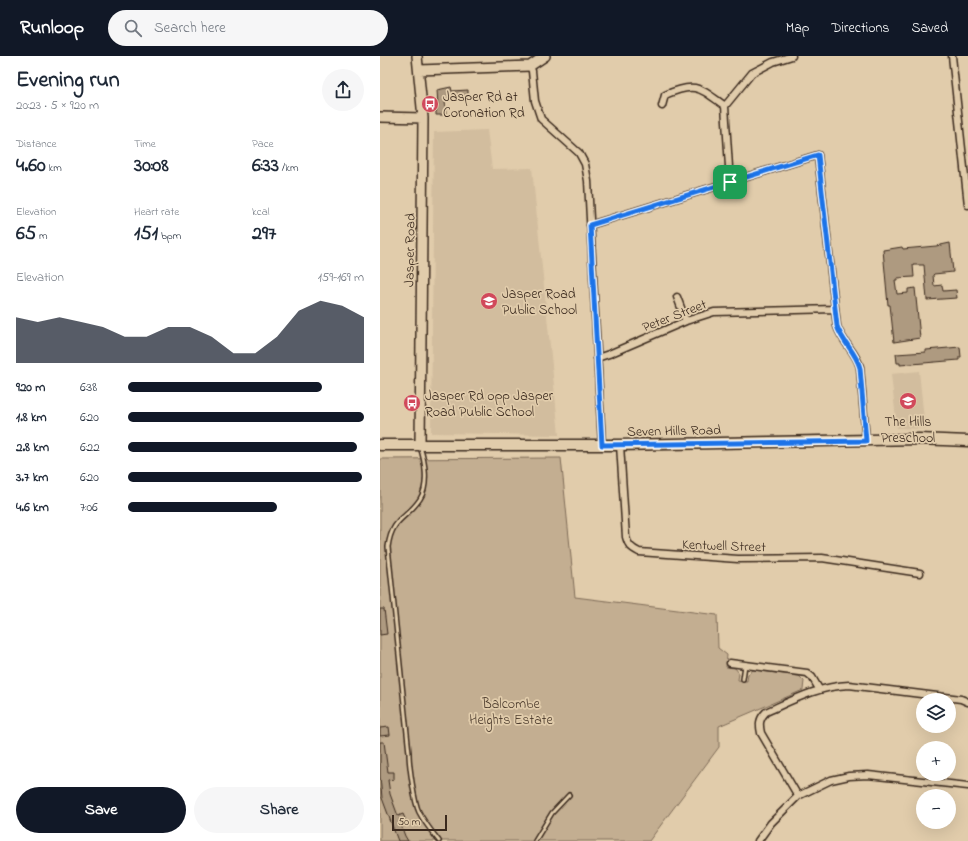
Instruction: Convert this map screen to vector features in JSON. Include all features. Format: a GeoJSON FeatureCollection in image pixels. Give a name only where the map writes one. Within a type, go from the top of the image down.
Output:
{"type":"FeatureCollection","features":[{"type":"Feature","properties":{"kind":"main road","name":"Seven Hills Road"},"geometry":{"type":"LineString","coordinates":[[380,445],[620,445],[920,440],[968,441]]}},
{"type":"Feature","properties":{"kind":"street","name":"Jasper Road"},"geometry":{"type":"LineString","coordinates":[[417,56],[423,118],[420,445]]}},
{"type":"Feature","properties":{"kind":"street"},"geometry":{"type":"LineString","coordinates":[[419,70],[530,66],[545,56]]}},
{"type":"Feature","properties":{"kind":"street"},"geometry":{"type":"LineString","coordinates":[[730,182],[725,106],[752,73],[773,62],[792,56]]}},
{"type":"Feature","properties":{"kind":"street"},"geometry":{"type":"LineString","coordinates":[[952,56],[968,204]]}},
{"type":"Feature","properties":{"kind":"street"},"geometry":{"type":"LineString","coordinates":[[530,66],[536,101],[541,119],[579,153],[586,164],[602,445]]}},
{"type":"Feature","properties":{"kind":"street"},"geometry":{"type":"LineString","coordinates":[[662,106],[665,94],[680,88],[691,87],[702,90],[725,106]]}},
{"type":"Feature","properties":{"kind":"street"},"geometry":{"type":"LineString","coordinates":[[380,117],[423,118]]}},
{"type":"Feature","properties":{"kind":"street"},"geometry":{"type":"LineString","coordinates":[[590,225],[818,155],[837,326],[840,334],[856,357],[860,368],[866,441]]}},
{"type":"Feature","properties":{"kind":"street"},"geometry":{"type":"LineString","coordinates":[[676,297],[686,322]]}},
{"type":"Feature","properties":{"kind":"street","name":"Peter Street"},"geometry":{"type":"LineString","coordinates":[[597,358],[709,313],[835,310]]}},
{"type":"Feature","properties":{"kind":"street","name":"Kentwell Street"},"geometry":{"type":"LineString","coordinates":[[620,445],[626,537],[628,544],[639,552],[738,559],[822,558],[920,573]]}},
{"type":"Feature","properties":{"kind":"street"},"geometry":{"type":"LineString","coordinates":[[730,663],[807,673],[812,677],[818,689]]}},
{"type":"Feature","properties":{"kind":"street"},"geometry":{"type":"LineString","coordinates":[[798,796],[761,734],[759,726],[760,718],[766,712],[818,689],[849,685],[960,699],[968,702]]}},
{"type":"Feature","properties":{"kind":"street"},"geometry":{"type":"LineString","coordinates":[[758,841],[771,823],[798,796],[831,780],[848,776],[868,775],[968,786]]}},
{"type":"Feature","properties":{"kind":"lane"},"geometry":{"type":"LineString","coordinates":[[420,445],[424,460],[424,482],[422,494],[418,501],[393,526],[389,535],[388,547],[409,762],[417,806],[439,841]]}},
{"type":"Feature","properties":{"kind":"lane"},"geometry":{"type":"LineString","coordinates":[[743,679],[745,665]]}},
{"type":"Feature","properties":{"kind":"lane"},"geometry":{"type":"LineString","coordinates":[[535,841],[552,813],[569,796]]}},
{"type":"Feature","properties":{"kind":"shaded area","name":"Jasper Road Public School"},"geometry":{"type":"Polygon","coordinates":[[[487,130],[492,169],[532,168],[559,435],[431,433],[434,132],[487,130]]]}},
{"type":"Feature","properties":{"kind":"shaded area","name":"The Hills Preschool"},"geometry":{"type":"Polygon","coordinates":[[[919,371],[925,429],[897,428],[891,374],[919,371]]]}},
{"type":"Feature","properties":{"kind":"green space","name":"Balcombe Heights Estate"},"geometry":{"type":"Polygon","coordinates":[[[561,458],[575,597],[717,615],[718,648],[727,655],[726,667],[735,668],[739,673],[738,680],[747,681],[748,674],[753,670],[799,676],[804,681],[803,690],[719,726],[719,747],[649,841],[380,841],[380,459],[561,458]]]}},
{"type":"Feature","properties":{"kind":"building"},"geometry":{"type":"Polygon","coordinates":[[[451,87],[452,91],[468,90],[468,99],[445,100],[446,115],[436,115],[436,105],[438,105],[437,90],[451,87]]]}},
{"type":"Feature","properties":{"kind":"building"},"geometry":{"type":"Polygon","coordinates":[[[950,243],[953,272],[934,274],[934,286],[942,285],[943,291],[956,290],[957,298],[927,300],[924,265],[913,265],[914,277],[897,278],[897,280],[895,280],[897,294],[908,293],[908,289],[915,288],[920,338],[894,342],[890,305],[888,305],[883,250],[902,247],[903,249],[936,246],[950,243]]]}},
{"type":"Feature","properties":{"kind":"building"},"geometry":{"type":"Polygon","coordinates":[[[960,347],[961,357],[959,357],[959,360],[900,365],[900,363],[897,363],[896,354],[926,352],[926,350],[960,347]]]}},
{"type":"Feature","properties":{"kind":"building"},"geometry":{"type":"Polygon","coordinates":[[[380,609],[384,609],[387,634],[380,635],[380,609]]]}},
{"type":"Feature","properties":{"kind":"building"},"geometry":{"type":"Polygon","coordinates":[[[389,727],[390,735],[380,736],[380,728],[389,727]]]}},
{"type":"Feature","properties":{"kind":"building"},"geometry":{"type":"Polygon","coordinates":[[[380,742],[384,742],[388,772],[394,772],[394,779],[388,780],[390,794],[398,816],[403,814],[406,821],[400,823],[408,841],[398,841],[382,798],[380,777],[380,742]]]}},
{"type":"Feature","properties":{"kind":"place","name":"Jasper Rd at Coronation Rd"},"geometry":{"type":"Point","coordinates":[430,104]}},
{"type":"Feature","properties":{"kind":"place","name":"Jasper Road Public School"},"geometry":{"type":"Point","coordinates":[489,301]}},
{"type":"Feature","properties":{"kind":"place","name":"The Hills Preschool"},"geometry":{"type":"Point","coordinates":[908,401]}},
{"type":"Feature","properties":{"kind":"place","name":"Jasper Rd opp Jasper Road Public School"},"geometry":{"type":"Point","coordinates":[412,403]}},
{"type":"Feature","properties":{"kind":"route"},"geometry":{"type":"LineString","coordinates":[[818,155],[837,326],[842,338],[856,357],[859,364],[861,372],[866,441],[602,445],[590,225],[730,182],[818,155]]}}]}
